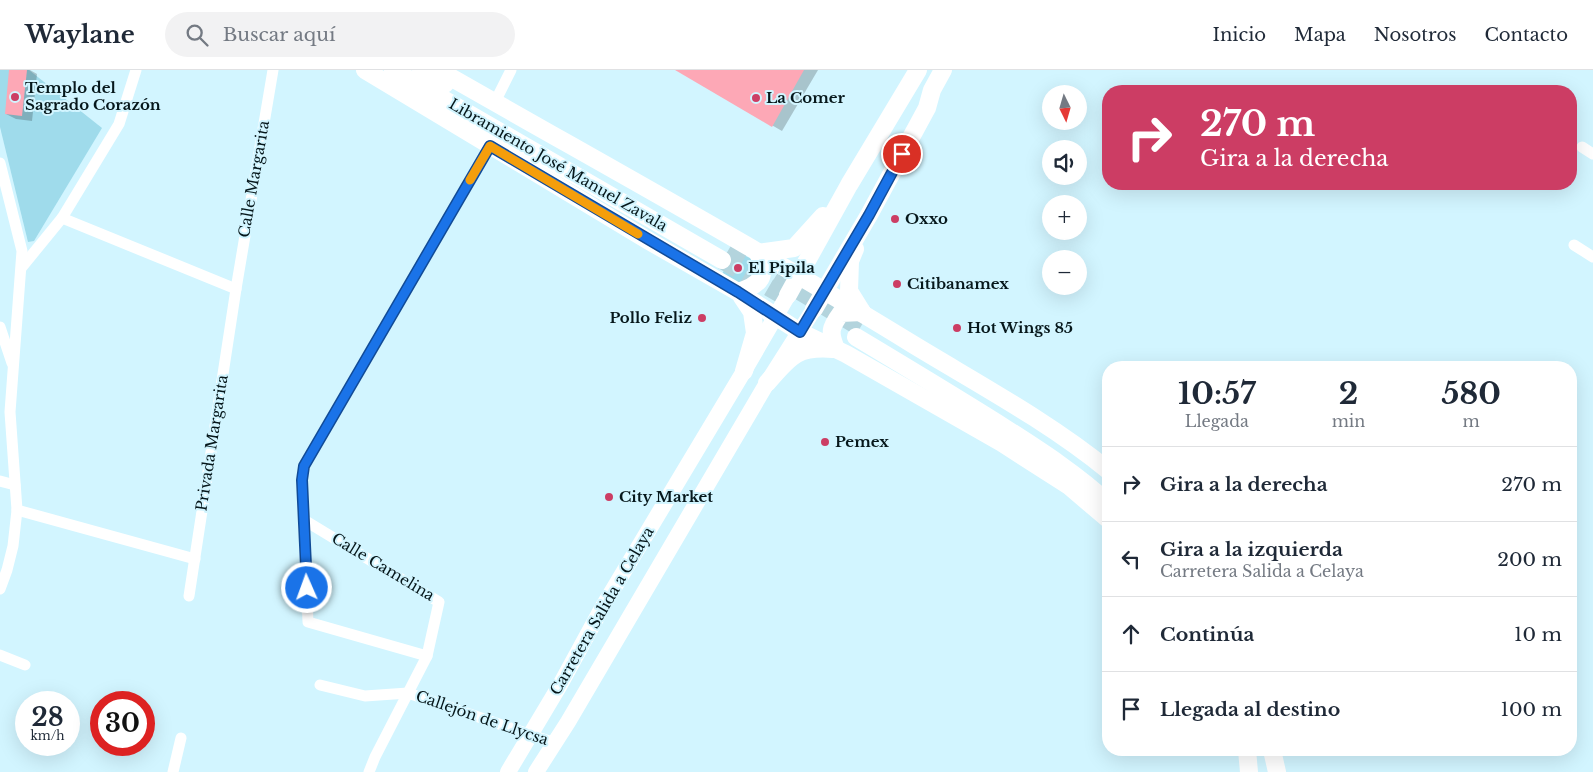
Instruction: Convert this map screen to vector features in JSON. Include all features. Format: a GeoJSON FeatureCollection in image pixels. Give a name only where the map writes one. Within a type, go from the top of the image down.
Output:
{"type":"FeatureCollection","features":[{"type":"Feature","properties":{"kind":"main road"},"geometry":{"type":"LineString","coordinates":[[365,70],[738,292],[800,332],[836,349],[1002,443],[1069,486],[1102,514]]}},
{"type":"Feature","properties":{"kind":"main road","name":"Libramiento José Manuel Zavala"},"geometry":{"type":"LineString","coordinates":[[393,70],[726,255],[421,70]]}},
{"type":"Feature","properties":{"kind":"main road"},"geometry":{"type":"LineString","coordinates":[[438,70],[825,291],[860,326],[1008,413],[1056,444],[1102,478]]}},
{"type":"Feature","properties":{"kind":"main road"},"geometry":{"type":"LineString","coordinates":[[788,295],[849,185],[918,70]]}},
{"type":"Feature","properties":{"kind":"main road"},"geometry":{"type":"LineString","coordinates":[[814,309],[869,215],[927,108],[932,90],[943,70]]}},
{"type":"Feature","properties":{"kind":"main road"},"geometry":{"type":"LineString","coordinates":[[758,253],[794,248],[813,229],[849,185]]}},
{"type":"Feature","properties":{"kind":"main road"},"geometry":{"type":"LineString","coordinates":[[869,215],[850,261],[849,291],[860,326],[975,379],[1037,419],[1102,466]]}},
{"type":"Feature","properties":{"kind":"main road"},"geometry":{"type":"LineString","coordinates":[[738,292],[753,288],[762,277],[763,264],[758,253]]}},
{"type":"Feature","properties":{"kind":"main road"},"geometry":{"type":"LineString","coordinates":[[738,292],[752,312],[754,333],[744,371]]}},
{"type":"Feature","properties":{"kind":"main road","name":"Carretera Salida a Celaya"},"geometry":{"type":"LineString","coordinates":[[508,772],[788,295]]}},
{"type":"Feature","properties":{"kind":"main road","name":"Carretera Salida a Celaya"},"geometry":{"type":"LineString","coordinates":[[536,772],[612,648],[767,383],[814,309]]}},
{"type":"Feature","properties":{"kind":"main road"},"geometry":{"type":"LineString","coordinates":[[836,349],[831,336],[833,324],[841,313],[960,399],[1044,453],[1102,498]]}},
{"type":"Feature","properties":{"kind":"main road"},"geometry":{"type":"LineString","coordinates":[[767,383],[790,357],[802,351],[816,348],[836,349]]}},
{"type":"Feature","properties":{"kind":"main road"},"geometry":{"type":"LineString","coordinates":[[587,635],[612,648]]}},
{"type":"Feature","properties":{"kind":"main road"},"geometry":{"type":"LineString","coordinates":[[1248,756],[1249,772]]}},
{"type":"Feature","properties":{"kind":"main road"},"geometry":{"type":"LineString","coordinates":[[1273,756],[1276,772]]}},
{"type":"Feature","properties":{"kind":"street"},"geometry":{"type":"LineString","coordinates":[[22,267],[62,218],[119,124],[136,70]]}},
{"type":"Feature","properties":{"kind":"street","name":"Calle Margarita"},"geometry":{"type":"LineString","coordinates":[[236,289],[273,70]]}},
{"type":"Feature","properties":{"kind":"street"},"geometry":{"type":"LineString","coordinates":[[495,102],[511,70]]}},
{"type":"Feature","properties":{"kind":"street"},"geometry":{"type":"LineString","coordinates":[[369,772],[426,656],[308,622],[302,480],[304,466],[490,146]]}},
{"type":"Feature","properties":{"kind":"street"},"geometry":{"type":"LineString","coordinates":[[1582,146],[1593,154]]}},
{"type":"Feature","properties":{"kind":"street"},"geometry":{"type":"LineString","coordinates":[[0,163],[22,251],[14,369],[5,411],[17,510],[13,546],[0,589]]}},
{"type":"Feature","properties":{"kind":"street"},"geometry":{"type":"LineString","coordinates":[[62,218],[236,289]]}},
{"type":"Feature","properties":{"kind":"street"},"geometry":{"type":"LineString","coordinates":[[1574,245],[1593,257]]}},
{"type":"Feature","properties":{"kind":"street","name":"Privada Margarita"},"geometry":{"type":"LineString","coordinates":[[189,596],[236,289]]}},
{"type":"Feature","properties":{"kind":"street"},"geometry":{"type":"LineString","coordinates":[[0,327],[14,369]]}},
{"type":"Feature","properties":{"kind":"street"},"geometry":{"type":"LineString","coordinates":[[0,481],[15,485]]}},
{"type":"Feature","properties":{"kind":"street"},"geometry":{"type":"LineString","coordinates":[[17,510],[195,559]]}},
{"type":"Feature","properties":{"kind":"street","name":"Calle Camelina"},"geometry":{"type":"LineString","coordinates":[[304,520],[439,602],[426,656]]}},
{"type":"Feature","properties":{"kind":"street"},"geometry":{"type":"LineString","coordinates":[[0,655],[26,665]]}},
{"type":"Feature","properties":{"kind":"street"},"geometry":{"type":"LineString","coordinates":[[320,686],[365,696],[408,693]]}},
{"type":"Feature","properties":{"kind":"street","name":"Callejón de Llycsa"},"geometry":{"type":"LineString","coordinates":[[408,693],[555,743]]}},
{"type":"Feature","properties":{"kind":"street"},"geometry":{"type":"LineString","coordinates":[[173,772],[181,738]]}},
{"type":"Feature","properties":{"kind":"shaded area"},"geometry":{"type":"Polygon","coordinates":[[[0,70],[29,70],[102,128],[34,241],[28,242],[0,127],[0,70]]]}},
{"type":"Feature","properties":{"kind":"shaded area"},"geometry":{"type":"Polygon","coordinates":[[[735,250],[755,261],[757,274],[741,285],[721,276],[735,250]]]}},
{"type":"Feature","properties":{"kind":"building","name":"Templo del Sagrado Corazón"},"geometry":{"type":"Polygon","coordinates":[[[9,70],[27,70],[22,116],[5,114],[9,70]]]}},
{"type":"Feature","properties":{"kind":"building","name":"La Comer"},"geometry":{"type":"Polygon","coordinates":[[[675,70],[804,70],[772,127],[675,70]]]}},
{"type":"Feature","properties":{"kind":"tunnel"},"geometry":{"type":"LineString","coordinates":[[729,249],[861,328]]}},
{"type":"Feature","properties":{"kind":"tunnel"},"geometry":{"type":"LineString","coordinates":[[722,260],[789,299]]}},
{"type":"Feature","properties":{"kind":"slow traffic"},"geometry":{"type":"LineString","coordinates":[[470,180],[490,146],[638,234]]}},
{"type":"Feature","properties":{"kind":"place","name":"Templo del Sagrado Corazón"},"geometry":{"type":"Point","coordinates":[15,97]}},
{"type":"Feature","properties":{"kind":"place","name":"La Comer"},"geometry":{"type":"Point","coordinates":[756,98]}},
{"type":"Feature","properties":{"kind":"place","name":"Oxxo"},"geometry":{"type":"Point","coordinates":[895,219]}},
{"type":"Feature","properties":{"kind":"place","name":"El Pipila"},"geometry":{"type":"Point","coordinates":[738,268]}},
{"type":"Feature","properties":{"kind":"place","name":"Citibanamex"},"geometry":{"type":"Point","coordinates":[897,284]}},
{"type":"Feature","properties":{"kind":"place","name":"Pollo Feliz"},"geometry":{"type":"Point","coordinates":[702,318]}},
{"type":"Feature","properties":{"kind":"place","name":"Hot Wings 85"},"geometry":{"type":"Point","coordinates":[957,328]}},
{"type":"Feature","properties":{"kind":"place","name":"Pemex"},"geometry":{"type":"Point","coordinates":[825,442]}},
{"type":"Feature","properties":{"kind":"place","name":"City Market"},"geometry":{"type":"Point","coordinates":[609,497]}},
{"type":"Feature","properties":{"kind":"route"},"geometry":{"type":"LineString","coordinates":[[307,588],[302,480],[304,466],[490,146],[738,292],[800,332],[869,215],[902,154]]}}]}
